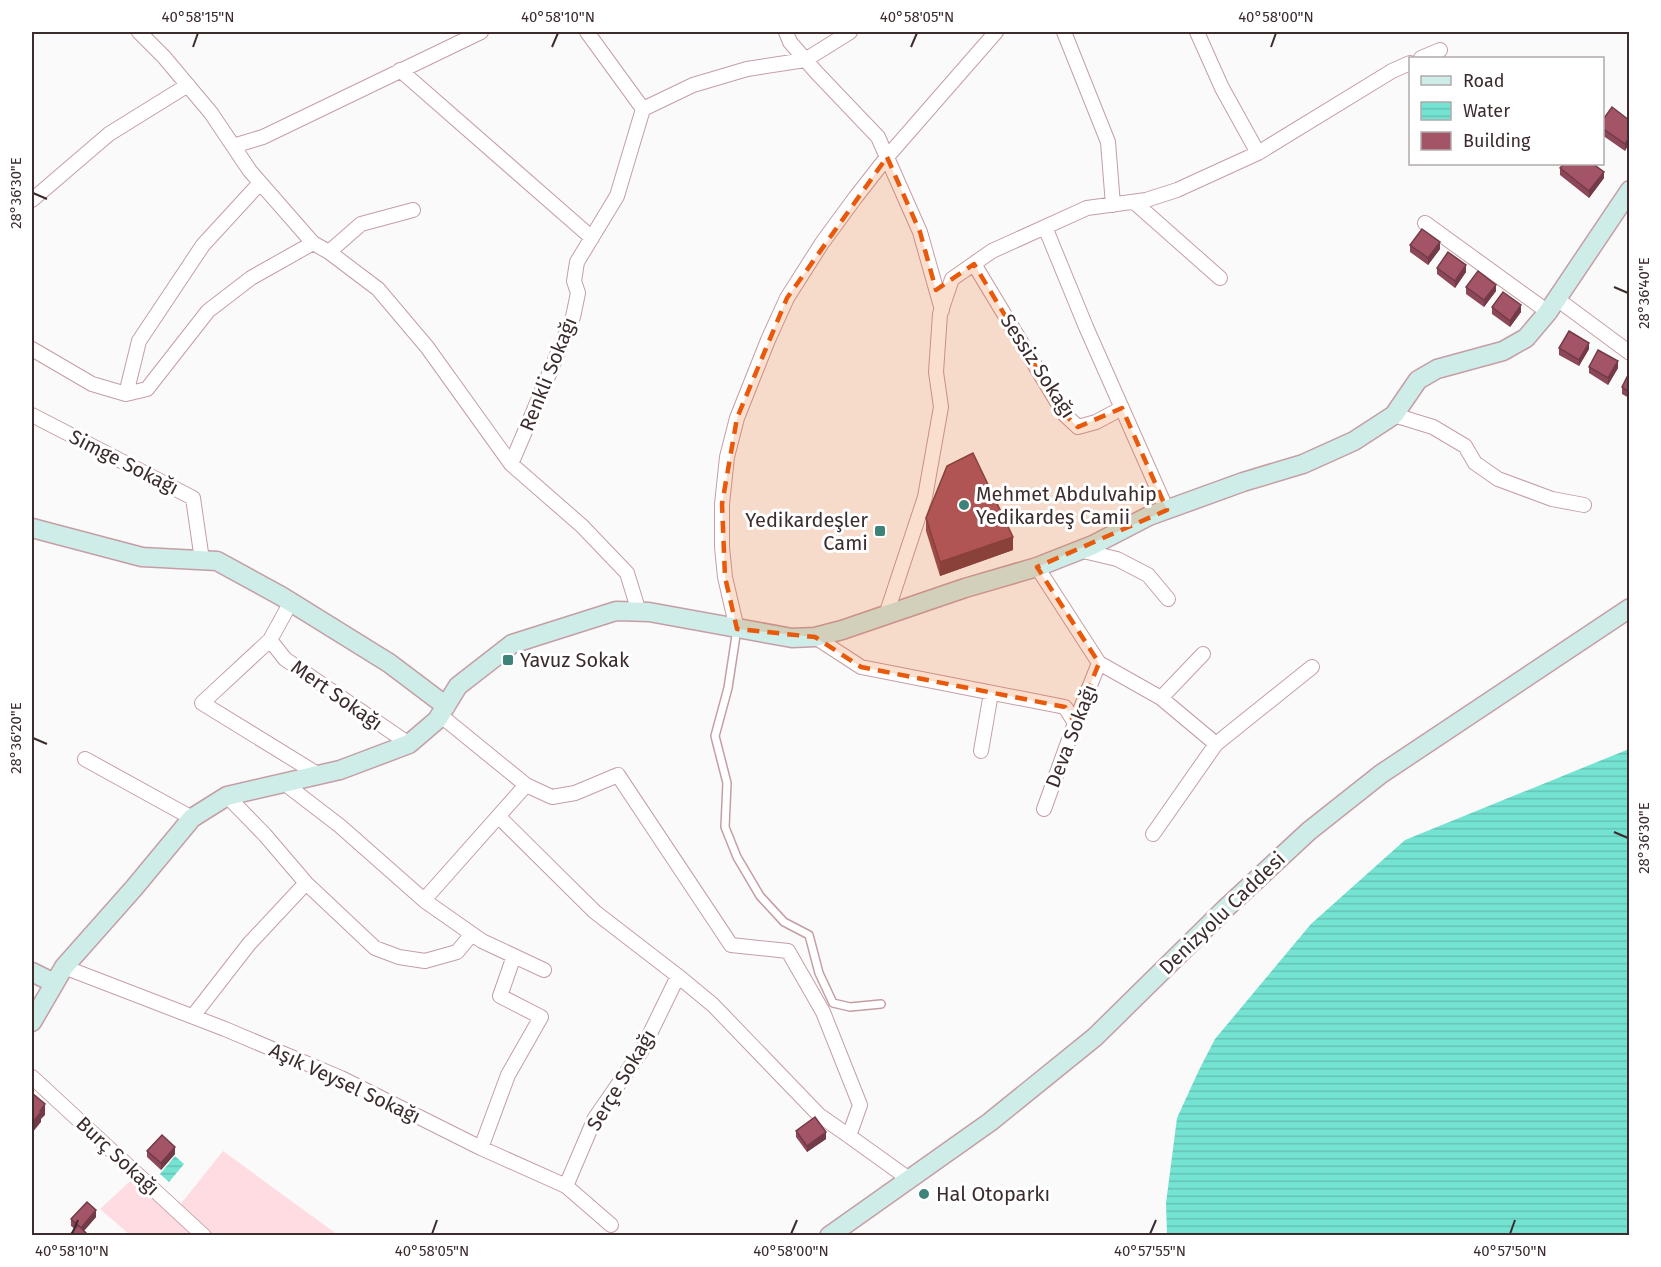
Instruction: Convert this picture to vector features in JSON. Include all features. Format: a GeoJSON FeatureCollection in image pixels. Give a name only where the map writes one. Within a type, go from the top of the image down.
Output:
{"type":"FeatureCollection","features":[{"type":"Feature","properties":{"kind":"main road"},"geometry":{"type":"LineString","coordinates":[[32,1022],[64,967],[192,818],[227,796],[340,770],[409,744],[437,720],[458,686],[512,644],[616,610],[792,638],[815,637],[1037,567],[1093,545],[1149,516],[1243,482],[1303,464],[1354,441],[1394,415],[1418,380],[1437,369],[1503,351],[1526,338],[1553,305],[1629,190]]}},
{"type":"Feature","properties":{"kind":"main road"},"geometry":{"type":"LineString","coordinates":[[32,528],[142,556],[217,561],[291,602],[389,663],[443,710]]}},
{"type":"Feature","properties":{"kind":"main road","name":"Denizyolu Caddesi"},"geometry":{"type":"LineString","coordinates":[[829,1236],[990,1122],[1095,1037],[1226,908],[1309,831],[1381,774],[1629,608]]}},
{"type":"Feature","properties":{"kind":"main road"},"geometry":{"type":"LineString","coordinates":[[32,972],[54,983]]}},
{"type":"Feature","properties":{"kind":"street"},"geometry":{"type":"LineString","coordinates":[[139,32],[188,85],[211,113],[250,171],[313,243],[329,252],[378,290],[427,347],[510,464],[582,526],[627,573],[639,612]]}},
{"type":"Feature","properties":{"kind":"street"},"geometry":{"type":"LineString","coordinates":[[233,146],[263,136],[481,32]]}},
{"type":"Feature","properties":{"kind":"street"},"geometry":{"type":"LineString","coordinates":[[586,32],[643,110],[693,85],[747,69],[805,60],[850,32]]}},
{"type":"Feature","properties":{"kind":"street"},"geometry":{"type":"LineString","coordinates":[[786,32],[790,42],[805,60],[878,137],[920,232],[942,310]]}},
{"type":"Feature","properties":{"kind":"street"},"geometry":{"type":"LineString","coordinates":[[738,629],[725,577],[722,504],[727,457],[737,418],[753,375],[787,298],[822,243],[887,157],[996,32]]}},
{"type":"Feature","properties":{"kind":"street"},"geometry":{"type":"LineString","coordinates":[[1064,32],[1108,142],[1113,205]]}},
{"type":"Feature","properties":{"kind":"street"},"geometry":{"type":"LineString","coordinates":[[1197,32],[1222,88],[1258,153]]}},
{"type":"Feature","properties":{"kind":"street"},"geometry":{"type":"LineString","coordinates":[[1423,57],[1440,50]]}},
{"type":"Feature","properties":{"kind":"street"},"geometry":{"type":"LineString","coordinates":[[886,615],[925,497],[941,407],[936,372],[942,310],[952,279],[992,251],[1087,208],[1146,200],[1177,189],[1258,153],[1392,71],[1409,63]]}},
{"type":"Feature","properties":{"kind":"street"},"geometry":{"type":"LineString","coordinates":[[400,70],[592,238]]}},
{"type":"Feature","properties":{"kind":"street"},"geometry":{"type":"LineString","coordinates":[[32,201],[109,134],[188,85]]}},
{"type":"Feature","properties":{"kind":"street","name":"Renkli Sokağı"},"geometry":{"type":"LineString","coordinates":[[510,464],[573,317],[578,293],[574,281],[577,262],[617,196],[643,110]]}},
{"type":"Feature","properties":{"kind":"street"},"geometry":{"type":"LineString","coordinates":[[126,394],[139,342],[203,246],[260,183]]}},
{"type":"Feature","properties":{"kind":"street"},"geometry":{"type":"LineString","coordinates":[[1134,202],[1220,278]]}},
{"type":"Feature","properties":{"kind":"street"},"geometry":{"type":"LineString","coordinates":[[329,252],[361,224],[413,210]]}},
{"type":"Feature","properties":{"kind":"street"},"geometry":{"type":"LineString","coordinates":[[1425,223],[1629,353]]}},
{"type":"Feature","properties":{"kind":"street"},"geometry":{"type":"LineString","coordinates":[[1045,227],[1086,327],[1167,510]]}},
{"type":"Feature","properties":{"kind":"street"},"geometry":{"type":"LineString","coordinates":[[32,349],[92,384],[126,394],[147,389],[208,311],[251,278],[313,243]]}},
{"type":"Feature","properties":{"kind":"street","name":"Sessiz Sokağı"},"geometry":{"type":"LineString","coordinates":[[974,264],[1065,415],[1078,427],[1096,422],[1122,408]]}},
{"type":"Feature","properties":{"kind":"street","name":"Simge Sokağı"},"geometry":{"type":"LineString","coordinates":[[32,415],[193,498],[202,560]]}},
{"type":"Feature","properties":{"kind":"street"},"geometry":{"type":"LineString","coordinates":[[1394,415],[1433,427],[1465,446],[1475,463],[1498,480],[1552,499],[1584,505]]}},
{"type":"Feature","properties":{"kind":"street"},"geometry":{"type":"LineString","coordinates":[[1079,550],[1117,559],[1148,575],[1168,599]]}},
{"type":"Feature","properties":{"kind":"street"},"geometry":{"type":"LineString","coordinates":[[1037,567],[1100,663],[1161,698],[1216,744]]}},
{"type":"Feature","properties":{"kind":"street"},"geometry":{"type":"LineString","coordinates":[[291,602],[270,640],[202,703],[319,775]]}},
{"type":"Feature","properties":{"kind":"street"},"geometry":{"type":"LineString","coordinates":[[815,637],[861,667],[1065,707],[1075,723]]}},
{"type":"Feature","properties":{"kind":"street","name":"Mert Sokağı"},"geometry":{"type":"LineString","coordinates":[[270,640],[285,658],[409,744]]}},
{"type":"Feature","properties":{"kind":"street"},"geometry":{"type":"LineString","coordinates":[[1161,698],[1203,654]]}},
{"type":"Feature","properties":{"kind":"street","name":"Deva Sokağı"},"geometry":{"type":"LineString","coordinates":[[1044,809],[1075,723],[1100,663]]}},
{"type":"Feature","properties":{"kind":"street"},"geometry":{"type":"LineString","coordinates":[[1153,834],[1216,744],[1312,668]]}},
{"type":"Feature","properties":{"kind":"street"},"geometry":{"type":"LineString","coordinates":[[981,751],[991,693]]}},
{"type":"Feature","properties":{"kind":"street"},"geometry":{"type":"LineString","coordinates":[[443,710],[526,785],[552,797],[574,793],[618,775],[731,945],[788,951],[823,1012],[860,1105],[849,1136]]}},
{"type":"Feature","properties":{"kind":"street"},"geometry":{"type":"LineString","coordinates":[[85,759],[192,818]]}},
{"type":"Feature","properties":{"kind":"street"},"geometry":{"type":"LineString","coordinates":[[284,783],[340,826],[424,900],[482,941],[544,970]]}},
{"type":"Feature","properties":{"kind":"street"},"geometry":{"type":"LineString","coordinates":[[424,900],[526,785]]}},
{"type":"Feature","properties":{"kind":"street"},"geometry":{"type":"LineString","coordinates":[[227,796],[265,834],[306,883],[375,948],[399,957],[425,961],[457,952],[472,934]]}},
{"type":"Feature","properties":{"kind":"street"},"geometry":{"type":"LineString","coordinates":[[499,817],[595,912],[713,1005],[819,1115],[909,1179]]}},
{"type":"Feature","properties":{"kind":"street"},"geometry":{"type":"LineString","coordinates":[[193,1016],[249,944],[306,883]]}},
{"type":"Feature","properties":{"kind":"street"},"geometry":{"type":"LineString","coordinates":[[481,1148],[508,1075],[541,1017],[500,996],[514,956]]}},
{"type":"Feature","properties":{"kind":"street","name":"Aşık Veysel Sokağı"},"geometry":{"type":"LineString","coordinates":[[64,967],[193,1016],[341,1078],[481,1148],[566,1186],[611,1225]]}},
{"type":"Feature","properties":{"kind":"street","name":"Serçe Sokağı"},"geometry":{"type":"LineString","coordinates":[[566,1186],[595,1118],[642,1050],[678,976]]}},
{"type":"Feature","properties":{"kind":"street","name":"Burç Sokağı"},"geometry":{"type":"LineString","coordinates":[[32,1077],[204,1236]]}},
{"type":"Feature","properties":{"kind":"lane"},"geometry":{"type":"LineString","coordinates":[[738,629],[728,688],[715,736],[727,783],[724,827],[736,857],[760,896],[784,922],[809,935],[819,973],[833,1003],[850,1007],[880,1004]]}},
{"type":"Feature","properties":{"kind":"highlighted area"},"geometry":{"type":"Polygon","coordinates":[[[887,157],[920,232],[936,290],[974,264],[1065,415],[1078,427],[1122,408],[1167,510],[1037,567],[1099,663],[1075,723],[1065,707],[861,667],[815,637],[737,629],[725,577],[722,504],[737,418],[787,298],[887,157]]]}},
{"type":"Feature","properties":{"kind":"shaded area"},"geometry":{"type":"Polygon","coordinates":[[[223,1151],[338,1235],[130,1235],[100,1209],[138,1174],[176,1210],[223,1151]]]}},
{"type":"Feature","properties":{"kind":"water"},"geometry":{"type":"Polygon","coordinates":[[[1629,749],[1629,1235],[1167,1235],[1166,1203],[1177,1118],[1199,1070],[1215,1039],[1311,924],[1405,840],[1629,749]]]}},
{"type":"Feature","properties":{"kind":"water"},"geometry":{"type":"Polygon","coordinates":[[[175,1156],[184,1164],[169,1182],[160,1174],[175,1156]]]}},
{"type":"Feature","properties":{"kind":"building"},"geometry":{"type":"Polygon","coordinates":[[[1612,107],[1629,120],[1629,138],[1625,144],[1604,129],[1604,118],[1612,107]]]}},
{"type":"Feature","properties":{"kind":"building"},"geometry":{"type":"Polygon","coordinates":[[[1563,165],[1594,165],[1604,172],[1589,191],[1560,168],[1563,165]]]}},
{"type":"Feature","properties":{"kind":"building"},"geometry":{"type":"Polygon","coordinates":[[[1422,229],[1440,242],[1428,258],[1410,245],[1422,229]]]}},
{"type":"Feature","properties":{"kind":"building"},"geometry":{"type":"Polygon","coordinates":[[[1448,252],[1466,265],[1455,281],[1437,268],[1448,252]]]}},
{"type":"Feature","properties":{"kind":"building"},"geometry":{"type":"Polygon","coordinates":[[[1478,271],[1496,285],[1484,300],[1466,287],[1478,271]]]}},
{"type":"Feature","properties":{"kind":"building"},"geometry":{"type":"Polygon","coordinates":[[[1503,292],[1521,305],[1510,321],[1492,307],[1503,292]]]}},
{"type":"Feature","properties":{"kind":"building"},"geometry":{"type":"Polygon","coordinates":[[[1569,331],[1589,343],[1579,360],[1559,348],[1569,331]]]}},
{"type":"Feature","properties":{"kind":"building"},"geometry":{"type":"Polygon","coordinates":[[[1598,350],[1618,361],[1608,378],[1589,367],[1598,350]]]}},
{"type":"Feature","properties":{"kind":"building"},"geometry":{"type":"Polygon","coordinates":[[[1629,373],[1629,392],[1622,387],[1629,373]]]}},
{"type":"Feature","properties":{"kind":"building","name":"Mehmet Abdulvahip Yedikardeş Camii"},"geometry":{"type":"Polygon","coordinates":[[[973,453],[1013,537],[940,562],[926,518],[947,466],[973,453]]]}},
{"type":"Feature","properties":{"kind":"building"},"geometry":{"type":"Polygon","coordinates":[[[32,1093],[45,1104],[32,1123],[32,1093]]]}},
{"type":"Feature","properties":{"kind":"building"},"geometry":{"type":"Polygon","coordinates":[[[815,1117],[826,1132],[807,1146],[796,1131],[815,1117]]]}},
{"type":"Feature","properties":{"kind":"building"},"geometry":{"type":"Polygon","coordinates":[[[162,1135],[175,1147],[161,1163],[147,1151],[162,1135]]]}},
{"type":"Feature","properties":{"kind":"building"},"geometry":{"type":"Polygon","coordinates":[[[87,1202],[96,1210],[81,1228],[71,1219],[87,1202]]]}},
{"type":"Feature","properties":{"kind":"building"},"geometry":{"type":"Polygon","coordinates":[[[78,1225],[89,1236],[69,1236],[78,1225]]]}},
{"type":"Feature","properties":{"kind":"place","name":"Mehmet Abdulvahip Yedikardeş Camii"},"geometry":{"type":"Point","coordinates":[964,505]}},
{"type":"Feature","properties":{"kind":"place","name":"Yedikardeşler Cami"},"geometry":{"type":"Point","coordinates":[880,531]}},
{"type":"Feature","properties":{"kind":"place","name":"Yavuz Sokak"},"geometry":{"type":"Point","coordinates":[508,660]}},
{"type":"Feature","properties":{"kind":"place","name":"Hal Otoparkı"},"geometry":{"type":"Point","coordinates":[924,1194]}}]}
